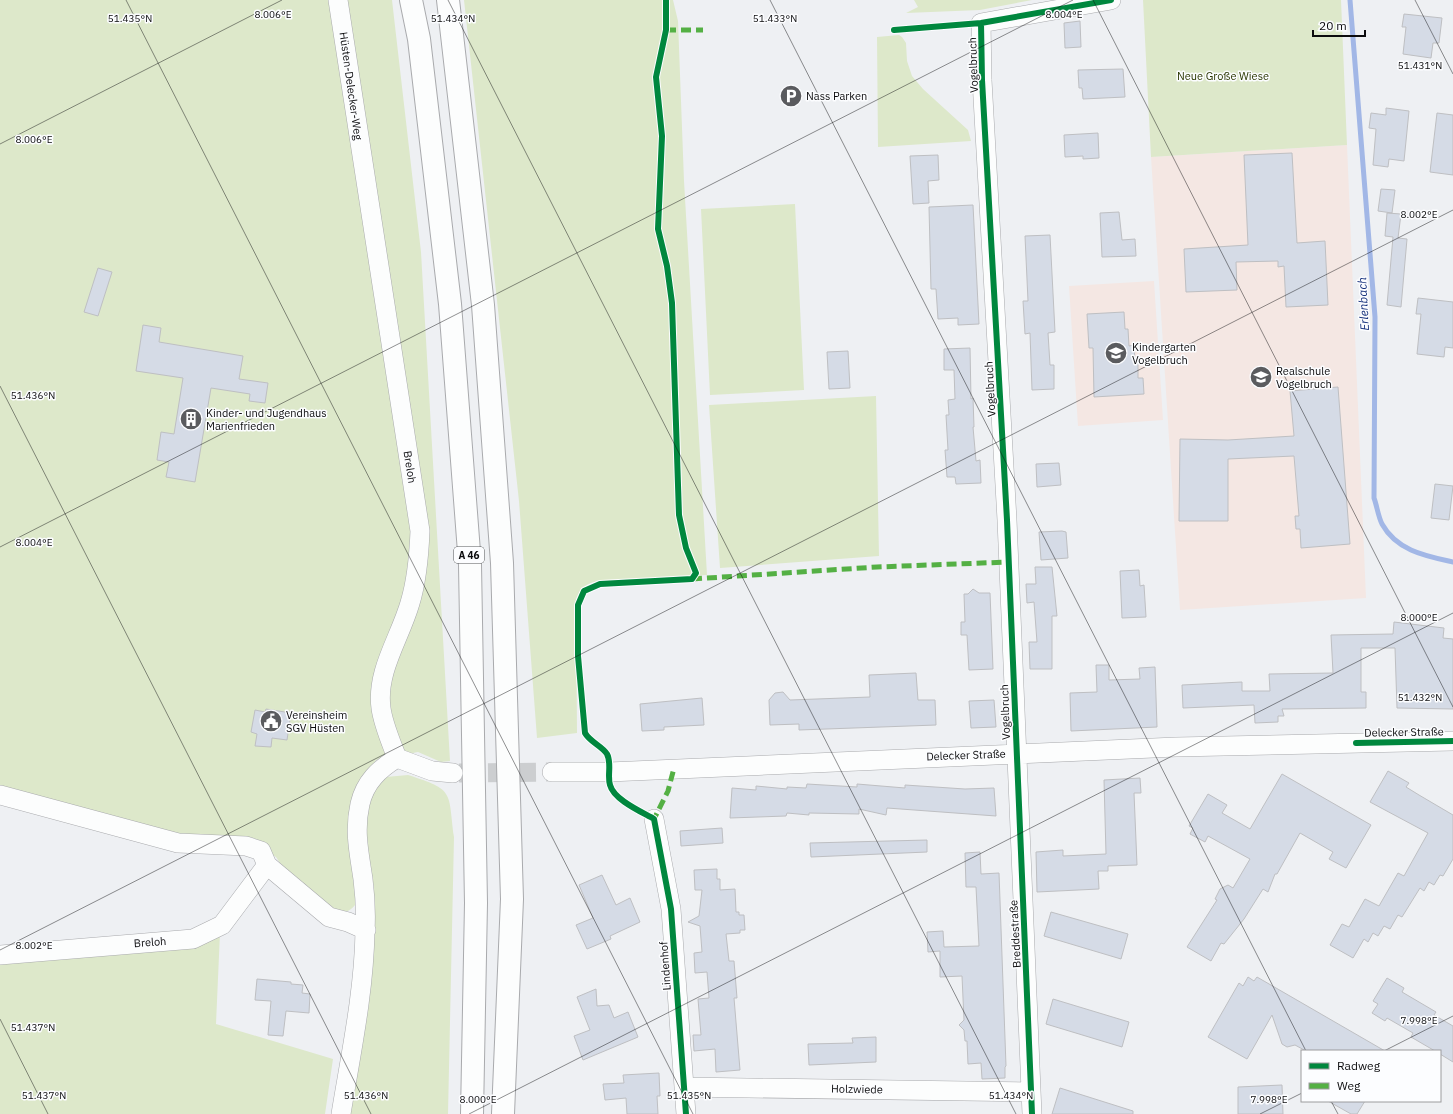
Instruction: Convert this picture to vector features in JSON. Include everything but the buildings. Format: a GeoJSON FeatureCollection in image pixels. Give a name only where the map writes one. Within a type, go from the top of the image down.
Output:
{"type":"FeatureCollection","features":[{"type":"Feature","properties":{"kind":"highway","name":"A 46"},"geometry":{"type":"LineString","coordinates":[[411,0],[419,39],[450,304],[470,565],[476,903],[472,1114]]}},
{"type":"Feature","properties":{"kind":"highway"},"geometry":{"type":"LineString","coordinates":[[448,0],[483,305],[502,563],[512,899],[504,1114]]}},
{"type":"Feature","properties":{"kind":"street","name":"Hüsten-Delecker-Weg"},"geometry":{"type":"LineString","coordinates":[[338,0],[364,172]]}},
{"type":"Feature","properties":{"kind":"street","name":"Vogelbruch"},"geometry":{"type":"LineString","coordinates":[[1016,753],[1007,520],[982,80],[981,23],[1111,0]]}},
{"type":"Feature","properties":{"kind":"street","name":"Breloh"},"geometry":{"type":"LineString","coordinates":[[364,172],[420,531],[418,568],[410,604],[387,663],[381,688],[381,708],[396,758]]}},
{"type":"Feature","properties":{"kind":"street","name":"Delecker Straße"},"geometry":{"type":"LineString","coordinates":[[552,772],[609,772],[1176,747],[1453,741]]}},
{"type":"Feature","properties":{"kind":"street","name":"Breddestraße"},"geometry":{"type":"LineString","coordinates":[[1016,753],[1032,1114]]}},
{"type":"Feature","properties":{"kind":"street"},"geometry":{"type":"LineString","coordinates":[[341,1114],[361,993],[366,930],[363,881],[356,835],[360,803],[371,779],[383,767],[396,758],[432,771],[453,773]]}},
{"type":"Feature","properties":{"kind":"street"},"geometry":{"type":"LineString","coordinates":[[0,795],[178,843],[246,846],[261,851],[267,865],[329,917],[348,922],[366,930]]}},
{"type":"Feature","properties":{"kind":"street","name":"Lindenhof"},"geometry":{"type":"LineString","coordinates":[[654,819],[671,909],[686,1114]]}},
{"type":"Feature","properties":{"kind":"street","name":"Breloh"},"geometry":{"type":"LineString","coordinates":[[0,954],[193,939],[222,925],[267,865]]}},
{"type":"Feature","properties":{"kind":"street","name":"Holzwiede"},"geometry":{"type":"LineString","coordinates":[[684,1087],[1031,1092]]}},
{"type":"Feature","properties":{"kind":"shaded area","name":"Realschule Vogelbruch"},"geometry":{"type":"Polygon","coordinates":[[[1347,145],[1366,598],[1180,610],[1151,157],[1347,145]]]}},
{"type":"Feature","properties":{"kind":"shaded area","name":"Kindergarten Vogelbruch"},"geometry":{"type":"Polygon","coordinates":[[[1154,281],[1163,420],[1078,426],[1069,286],[1154,281]]]}},
{"type":"Feature","properties":{"kind":"green space"},"geometry":{"type":"Polygon","coordinates":[[[0,0],[392,0],[421,252],[450,761],[441,762],[418,752],[376,760],[361,785],[357,902],[354,907],[345,912],[340,913],[286,872],[276,857],[256,846],[195,840],[0,789],[0,0]]]}},
{"type":"Feature","properties":{"kind":"green space"},"geometry":{"type":"Polygon","coordinates":[[[464,0],[673,0],[678,21],[684,181],[707,575],[600,581],[588,584],[580,591],[576,599],[577,733],[537,738],[519,501],[464,0]]]}},
{"type":"Feature","properties":{"kind":"green space"},"geometry":{"type":"Polygon","coordinates":[[[914,0],[1032,0],[980,10],[906,13],[918,7],[914,0]]]}},
{"type":"Feature","properties":{"kind":"green space","name":"Neue Große Wiese"},"geometry":{"type":"Polygon","coordinates":[[[1143,0],[1341,0],[1347,145],[1151,157],[1143,0]]]}},
{"type":"Feature","properties":{"kind":"green space"},"geometry":{"type":"Polygon","coordinates":[[[899,35],[906,43],[907,61],[912,76],[923,89],[968,130],[971,141],[878,147],[877,37],[899,35]]]}},
{"type":"Feature","properties":{"kind":"green space"},"geometry":{"type":"Polygon","coordinates":[[[795,204],[804,390],[710,395],[701,209],[795,204]]]}},
{"type":"Feature","properties":{"kind":"green space"},"geometry":{"type":"Polygon","coordinates":[[[876,396],[879,556],[720,568],[709,405],[876,396]]]}},
{"type":"Feature","properties":{"kind":"green space"},"geometry":{"type":"Polygon","coordinates":[[[408,775],[442,789],[449,801],[451,810],[454,837],[448,1114],[346,1114],[373,920],[374,888],[363,823],[369,794],[386,777],[408,775]]]}},
{"type":"Feature","properties":{"kind":"green space"},"geometry":{"type":"Polygon","coordinates":[[[220,933],[216,1024],[333,1059],[325,1114],[0,1114],[0,960],[220,933]]]}},
{"type":"Feature","properties":{"kind":"waterway","name":"Erlenbach"},"geometry":{"type":"LineString","coordinates":[[1350,0],[1375,317],[1374,498],[1382,524],[1388,533],[1396,540],[1413,551],[1453,562]]}},
{"type":"Feature","properties":{"kind":"tunnel"},"geometry":{"type":"LineString","coordinates":[[459,773],[552,772]]}},
{"type":"Feature","properties":{"kind":"marked path"},"geometry":{"type":"LineString","coordinates":[[666,30],[703,30]]}},
{"type":"Feature","properties":{"kind":"marked path"},"geometry":{"type":"LineString","coordinates":[[692,579],[877,567],[1009,562]]}},
{"type":"Feature","properties":{"kind":"marked path"},"geometry":{"type":"LineString","coordinates":[[651,817],[654,819],[668,791],[674,768]]}},
{"type":"Feature","properties":{"kind":"cycle path"},"geometry":{"type":"LineString","coordinates":[[666,0],[666,30],[656,77],[662,136],[658,229],[667,266],[672,303],[679,515],[686,548],[696,573],[692,579],[600,584],[584,591],[578,605],[578,656],[585,733],[607,754],[609,761],[609,781],[617,796],[629,805],[654,819],[671,909],[686,1114]]}},
{"type":"Feature","properties":{"kind":"cycle path"},"geometry":{"type":"LineString","coordinates":[[894,30],[981,23],[1111,0]]}},
{"type":"Feature","properties":{"kind":"cycle path"},"geometry":{"type":"LineString","coordinates":[[981,23],[982,80],[1007,520],[1032,1114]]}},
{"type":"Feature","properties":{"kind":"cycle path"},"geometry":{"type":"LineString","coordinates":[[1356,743],[1453,741]]}},
{"type":"Feature","properties":{"kind":"place","name":"Nass Parken"},"geometry":{"type":"Point","coordinates":[791,96]}},
{"type":"Feature","properties":{"kind":"place","name":"Kindergarten Vogelbruch"},"geometry":{"type":"Point","coordinates":[1116,353]}},
{"type":"Feature","properties":{"kind":"place","name":"Realschule Vogelbruch"},"geometry":{"type":"Point","coordinates":[1261,377]}},
{"type":"Feature","properties":{"kind":"place","name":"Kinder- und Jugendhaus Marienfrieden"},"geometry":{"type":"Point","coordinates":[191,419]}},
{"type":"Feature","properties":{"kind":"place","name":"Vereinsheim SGV Hüsten"},"geometry":{"type":"Point","coordinates":[271,721]}}]}
